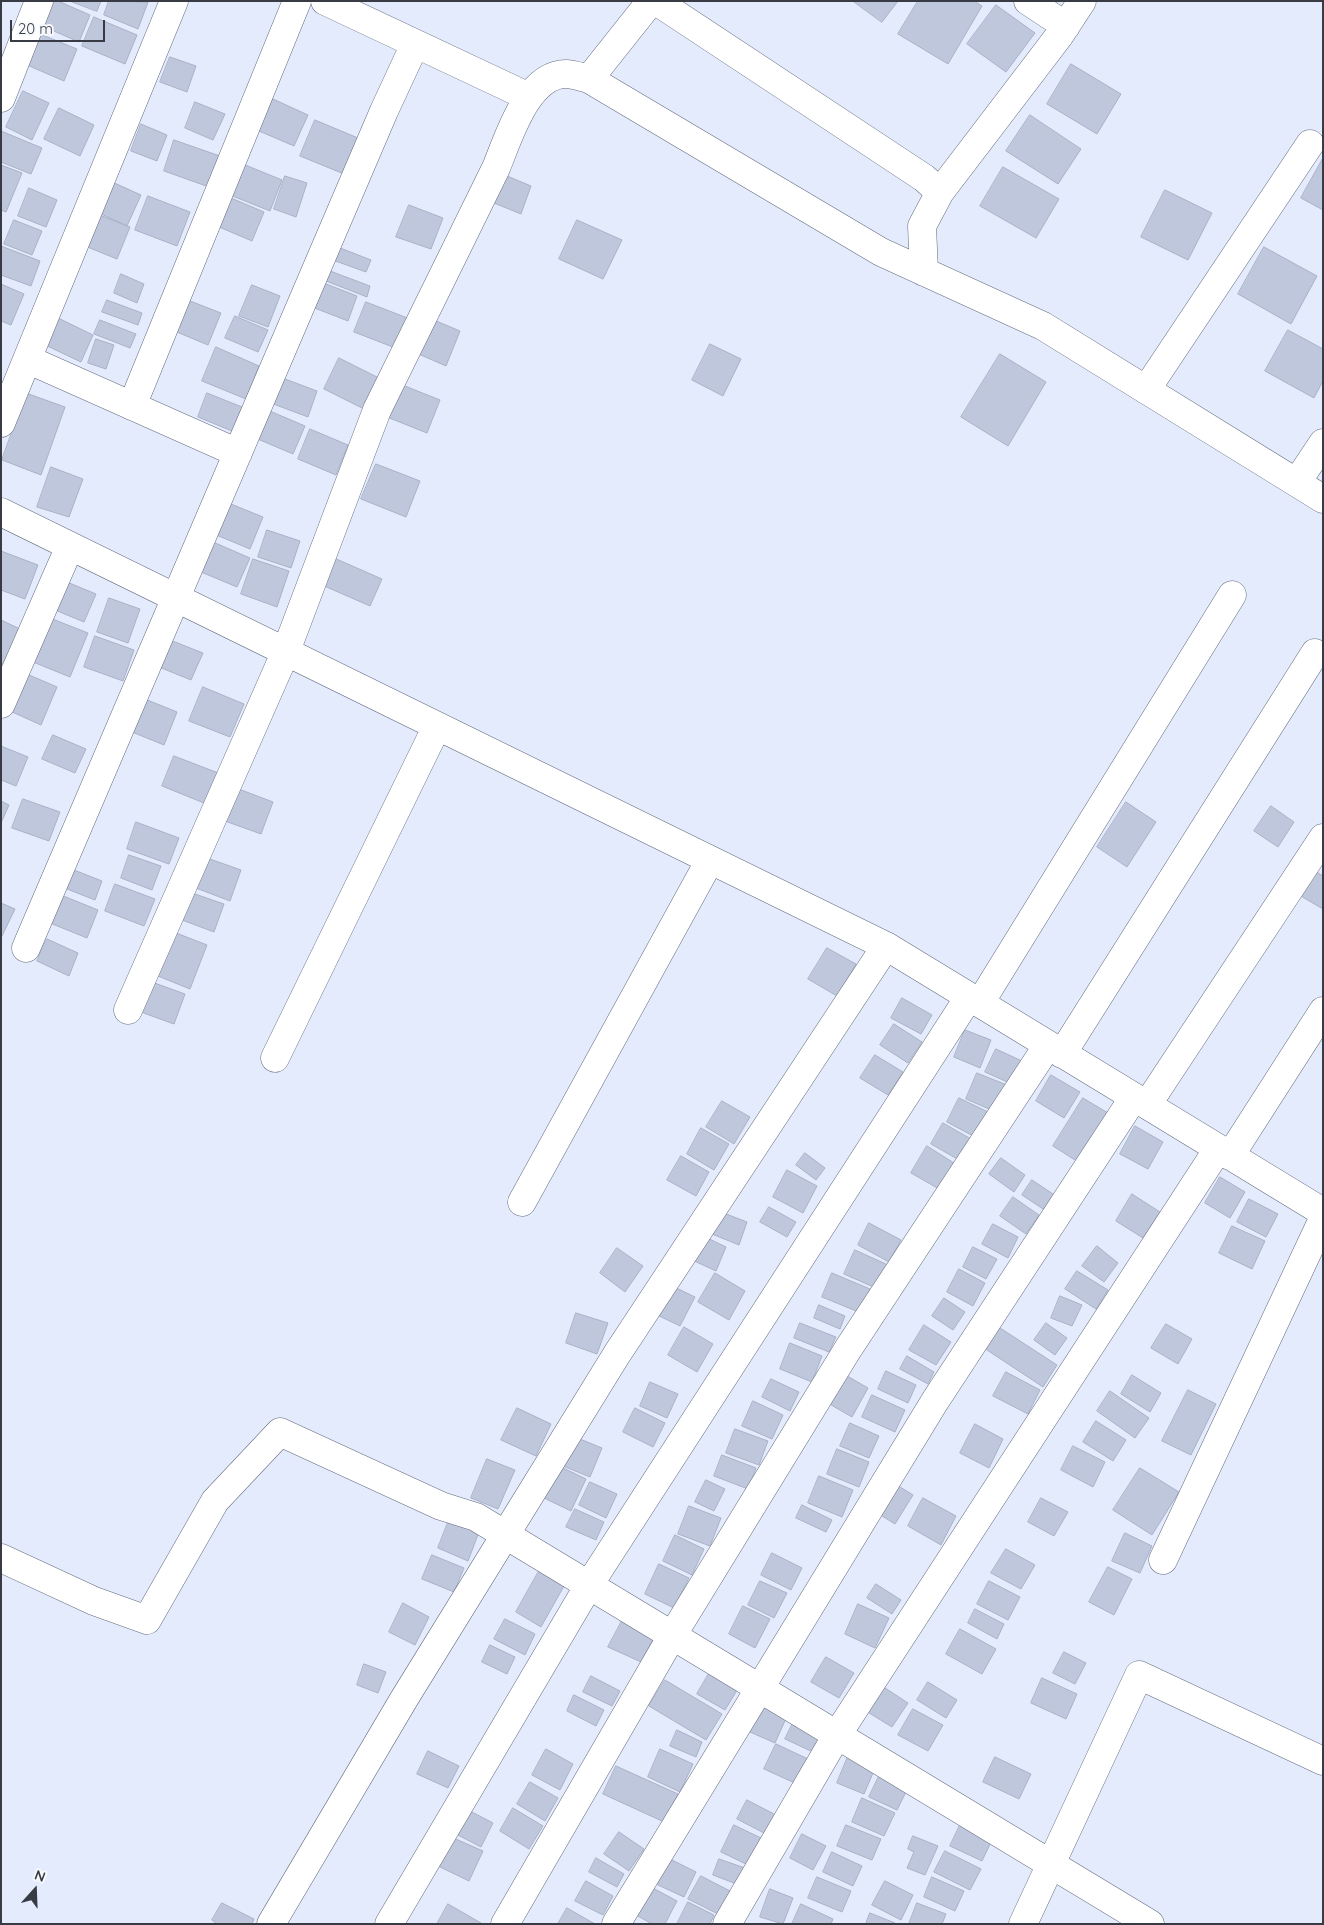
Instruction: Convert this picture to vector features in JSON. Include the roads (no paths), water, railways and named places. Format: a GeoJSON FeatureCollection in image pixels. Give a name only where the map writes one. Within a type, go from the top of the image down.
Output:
{"type":"FeatureCollection","features":[{"type":"Feature","properties":{"kind":"street"},"geometry":{"type":"LineString","coordinates":[[1,98],[39,1]]}},
{"type":"Feature","properties":{"kind":"street"},"geometry":{"type":"LineString","coordinates":[[1,423],[174,1]]}},
{"type":"Feature","properties":{"kind":"street"},"geometry":{"type":"LineString","coordinates":[[132,406],[297,1]]}},
{"type":"Feature","properties":{"kind":"street"},"geometry":{"type":"LineString","coordinates":[[325,1],[529,97]]}},
{"type":"Feature","properties":{"kind":"street"},"geometry":{"type":"LineString","coordinates":[[588,79],[651,1]]}},
{"type":"Feature","properties":{"kind":"street"},"geometry":{"type":"LineString","coordinates":[[656,1],[924,178],[940,192]]}},
{"type":"Feature","properties":{"kind":"street"},"geometry":{"type":"LineString","coordinates":[[1028,1],[1066,26]]}},
{"type":"Feature","properties":{"kind":"street"},"geometry":{"type":"LineString","coordinates":[[924,272],[922,226],[940,192],[1066,26],[1082,1]]}},
{"type":"Feature","properties":{"kind":"street"},"geometry":{"type":"LineString","coordinates":[[26,948],[415,44]]}},
{"type":"Feature","properties":{"kind":"street"},"geometry":{"type":"LineString","coordinates":[[128,1010],[286,651],[377,410],[529,97],[542,81],[565,74],[588,79],[881,252],[1043,326],[1323,498]]}},
{"type":"Feature","properties":{"kind":"street"},"geometry":{"type":"LineString","coordinates":[[1146,390],[1310,144]]}},
{"type":"Feature","properties":{"kind":"street"},"geometry":{"type":"LineString","coordinates":[[28,360],[238,453]]}},
{"type":"Feature","properties":{"kind":"street"},"geometry":{"type":"LineString","coordinates":[[1298,482],[1323,444]]}},
{"type":"Feature","properties":{"kind":"street"},"geometry":{"type":"LineString","coordinates":[[1,512],[886,946],[1323,1212]]}},
{"type":"Feature","properties":{"kind":"street"},"geometry":{"type":"LineString","coordinates":[[1,704],[70,546]]}},
{"type":"Feature","properties":{"kind":"street"},"geometry":{"type":"LineString","coordinates":[[389,1924],[588,1585],[974,1000],[1232,595]]}},
{"type":"Feature","properties":{"kind":"street"},"geometry":{"type":"LineString","coordinates":[[505,1924],[672,1636],[848,1349],[1055,1049],[1315,653]]}},
{"type":"Feature","properties":{"kind":"street"},"geometry":{"type":"LineString","coordinates":[[275,1058],[437,726]]}},
{"type":"Feature","properties":{"kind":"street"},"geometry":{"type":"LineString","coordinates":[[616,1924],[935,1401],[1323,838]]}},
{"type":"Feature","properties":{"kind":"street"},"geometry":{"type":"LineString","coordinates":[[522,1202],[710,860]]}},
{"type":"Feature","properties":{"kind":"street"},"geometry":{"type":"LineString","coordinates":[[271,1924],[505,1534],[616,1354],[886,946]]}},
{"type":"Feature","properties":{"kind":"street"},"geometry":{"type":"LineString","coordinates":[[727,1924],[837,1735],[1224,1152],[1323,1011]]}},
{"type":"Feature","properties":{"kind":"street"},"geometry":{"type":"LineString","coordinates":[[1163,1560],[1323,1219]]}},
{"type":"Feature","properties":{"kind":"street"},"geometry":{"type":"LineString","coordinates":[[1,1558],[94,1601],[147,1620],[215,1501],[280,1432],[441,1506],[476,1517],[1150,1924]]}},
{"type":"Feature","properties":{"kind":"street"},"geometry":{"type":"LineString","coordinates":[[1023,1924],[1139,1675],[1323,1761]]}}]}
